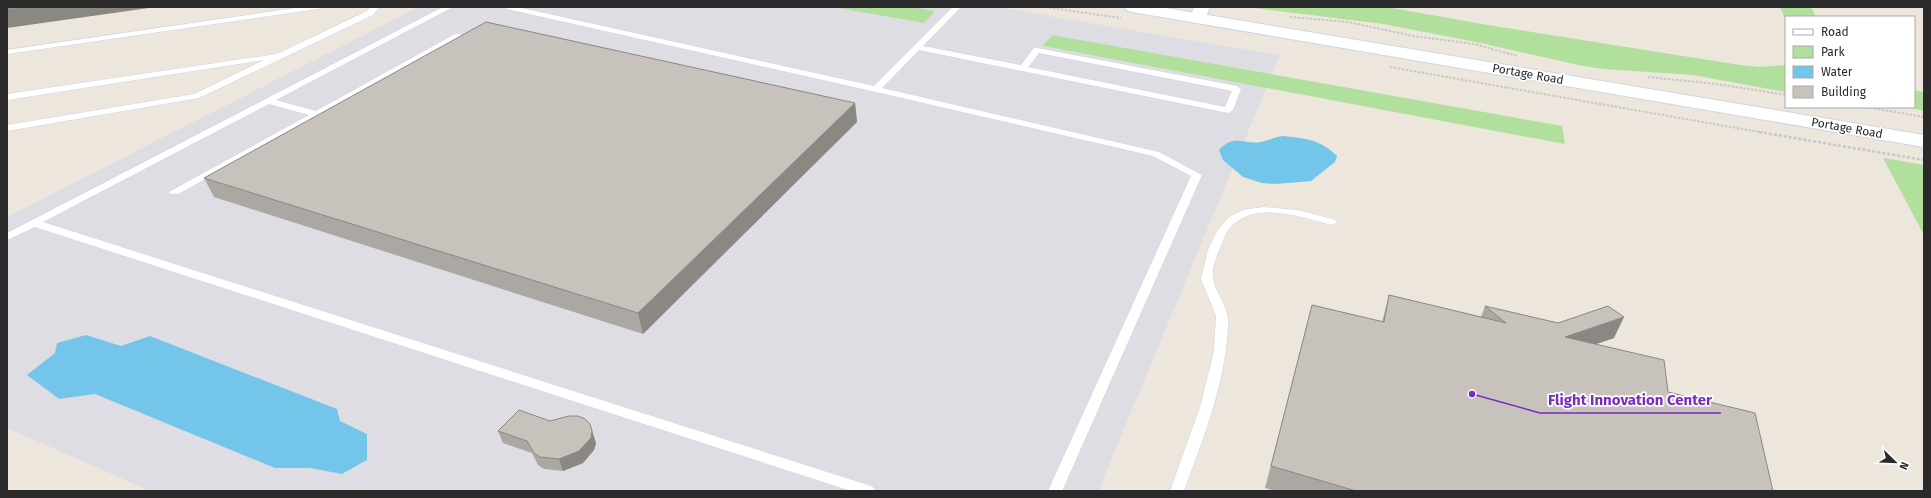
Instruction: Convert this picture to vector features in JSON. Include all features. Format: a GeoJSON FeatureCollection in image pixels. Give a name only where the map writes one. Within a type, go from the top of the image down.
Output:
{"type":"FeatureCollection","features":[{"type":"Feature","properties":{"kind":"main road","name":"Portage Road"},"geometry":{"type":"LineString","coordinates":[[1132,7],[1200,13],[1924,141]]}},
{"type":"Feature","properties":{"kind":"lane"},"geometry":{"type":"LineString","coordinates":[[7,52],[318,7]]}},
{"type":"Feature","properties":{"kind":"lane"},"geometry":{"type":"LineString","coordinates":[[7,128],[196,96],[370,13],[375,7]]}},
{"type":"Feature","properties":{"kind":"lane"},"geometry":{"type":"LineString","coordinates":[[7,237],[449,7]]}},
{"type":"Feature","properties":{"kind":"lane"},"geometry":{"type":"LineString","coordinates":[[507,7],[876,89],[1156,154],[1197,174],[1055,491]]}},
{"type":"Feature","properties":{"kind":"lane"},"geometry":{"type":"LineString","coordinates":[[876,89],[957,7]]}},
{"type":"Feature","properties":{"kind":"lane"},"geometry":{"type":"LineString","coordinates":[[174,192],[458,36]]}},
{"type":"Feature","properties":{"kind":"lane"},"geometry":{"type":"LineString","coordinates":[[918,47],[1228,110],[1237,89],[1037,50],[1023,68]]}},
{"type":"Feature","properties":{"kind":"lane"},"geometry":{"type":"LineString","coordinates":[[7,97],[286,54]]}},
{"type":"Feature","properties":{"kind":"lane"},"geometry":{"type":"LineString","coordinates":[[268,101],[317,114]]}},
{"type":"Feature","properties":{"kind":"lane"},"geometry":{"type":"LineString","coordinates":[[1177,491],[1207,405],[1219,355],[1222,315],[1207,278],[1216,241],[1223,227],[1245,212],[1258,210],[1289,212],[1332,222]]}},
{"type":"Feature","properties":{"kind":"lane"},"geometry":{"type":"LineString","coordinates":[[34,223],[868,491]]}},
{"type":"Feature","properties":{"kind":"path"},"geometry":{"type":"LineString","coordinates":[[1287,17],[1348,22],[1413,36],[1474,44],[1519,56]]}},
{"type":"Feature","properties":{"kind":"path"},"geometry":{"type":"LineString","coordinates":[[1641,77],[1717,84],[1785,94]]}},
{"type":"Feature","properties":{"kind":"path"},"geometry":{"type":"LineString","coordinates":[[1872,108],[1924,117]]}},
{"type":"Feature","properties":{"kind":"shaded area"},"geometry":{"type":"Polygon","coordinates":[[[419,7],[996,7],[1280,55],[1098,491],[150,491],[7,428],[7,217],[419,7]]]}},
{"type":"Feature","properties":{"kind":"green space"},"geometry":{"type":"Polygon","coordinates":[[[833,7],[911,7],[935,11],[924,23],[833,7]]]}},
{"type":"Feature","properties":{"kind":"green space"},"geometry":{"type":"Polygon","coordinates":[[[1246,7],[1386,7],[1488,25],[1740,65],[1761,67],[1785,65],[1785,92],[1693,75],[1604,69],[1583,66],[1476,42],[1383,24],[1246,7]]]}},
{"type":"Feature","properties":{"kind":"green space"},"geometry":{"type":"Polygon","coordinates":[[[1780,7],[1811,7],[1816,16],[1785,16],[1785,19],[1780,7]]]}},
{"type":"Feature","properties":{"kind":"green space"},"geometry":{"type":"Polygon","coordinates":[[[1052,35],[1562,126],[1565,144],[1043,46],[1052,35]]]}},
{"type":"Feature","properties":{"kind":"green space"},"geometry":{"type":"Polygon","coordinates":[[[1915,90],[1924,92],[1924,111],[1911,108],[1915,108],[1915,90]]]}},
{"type":"Feature","properties":{"kind":"green space"},"geometry":{"type":"Polygon","coordinates":[[[1883,158],[1924,165],[1924,235],[1883,158]]]}},
{"type":"Feature","properties":{"kind":"water"},"geometry":{"type":"Polygon","coordinates":[[[1283,136],[1305,139],[1325,146],[1337,156],[1335,162],[1311,181],[1276,184],[1262,183],[1243,177],[1223,160],[1219,150],[1230,142],[1240,141],[1255,143],[1283,136]]]}},
{"type":"Feature","properties":{"kind":"water"},"geometry":{"type":"Polygon","coordinates":[[[86,335],[121,346],[150,336],[337,409],[340,421],[367,434],[367,460],[342,474],[310,468],[275,468],[95,394],[59,399],[27,375],[55,353],[57,343],[86,335]]]}},
{"type":"Feature","properties":{"kind":"building"},"geometry":{"type":"Polygon","coordinates":[[[7,7],[25,7],[7,9],[7,7]]]}},
{"type":"Feature","properties":{"kind":"building"},"geometry":{"type":"Polygon","coordinates":[[[486,22],[855,103],[638,313],[204,178],[486,22]]]}},
{"type":"Feature","properties":{"kind":"building"},"geometry":{"type":"Polygon","coordinates":[[[1389,295],[1506,323],[1485,306],[1558,323],[1608,306],[1624,317],[1565,337],[1664,360],[1668,392],[1755,413],[1773,491],[1356,491],[1271,466],[1312,305],[1384,322],[1389,295]]]}},
{"type":"Feature","properties":{"kind":"building"},"geometry":{"type":"Polygon","coordinates":[[[519,410],[550,421],[569,416],[578,416],[585,419],[590,424],[592,431],[591,438],[579,451],[559,459],[540,457],[534,453],[527,441],[498,431],[519,410]]]}},
{"type":"Feature","properties":{"kind":"place","name":"Flight Innovation Center"},"geometry":{"type":"Point","coordinates":[1472,394]}}]}
